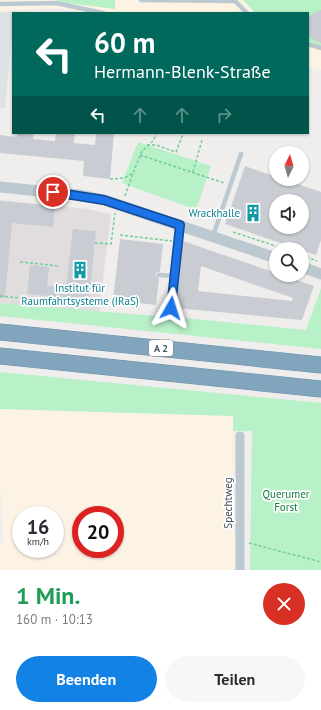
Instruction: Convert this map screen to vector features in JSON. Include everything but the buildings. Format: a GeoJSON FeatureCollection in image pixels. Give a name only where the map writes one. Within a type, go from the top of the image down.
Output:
{"type":"FeatureCollection","features":[{"type":"Feature","properties":{"kind":"highway","name":"A 2"},"geometry":{"type":"LineString","coordinates":[[0,332],[321,365]]}},
{"type":"Feature","properties":{"kind":"highway","name":"A 2"},"geometry":{"type":"LineString","coordinates":[[0,356],[321,389]]}},
{"type":"Feature","properties":{"kind":"street"},"geometry":{"type":"LineString","coordinates":[[0,187],[78,195],[119,211],[180,225],[269,256]]}},
{"type":"Feature","properties":{"kind":"street"},"geometry":{"type":"LineString","coordinates":[[309,270],[321,274]]}},
{"type":"Feature","properties":{"kind":"street","name":"Spechtweg"},"geometry":{"type":"LineString","coordinates":[[240,436],[240,570]]}},
{"type":"Feature","properties":{"kind":"lane"},"geometry":{"type":"LineString","coordinates":[[141,0],[235,1],[247,12]]}},
{"type":"Feature","properties":{"kind":"lane"},"geometry":{"type":"LineString","coordinates":[[0,4],[56,3],[98,12]]}},
{"type":"Feature","properties":{"kind":"lane"},"geometry":{"type":"LineString","coordinates":[[309,44],[321,48]]}},
{"type":"Feature","properties":{"kind":"lane"},"geometry":{"type":"LineString","coordinates":[[213,236],[241,154]]}},
{"type":"Feature","properties":{"kind":"lane"},"geometry":{"type":"LineString","coordinates":[[171,308],[180,225]]}},
{"type":"Feature","properties":{"kind":"lane"},"geometry":{"type":"LineString","coordinates":[[159,275],[174,276]]}},
{"type":"Feature","properties":{"kind":"path"},"geometry":{"type":"LineString","coordinates":[[95,243],[111,244],[119,211],[140,155],[147,145],[153,141],[156,134]]}},
{"type":"Feature","properties":{"kind":"path"},"geometry":{"type":"LineString","coordinates":[[147,145],[156,145],[176,152],[183,134]]}},
{"type":"Feature","properties":{"kind":"path"},"geometry":{"type":"LineString","coordinates":[[193,172],[202,140]]}},
{"type":"Feature","properties":{"kind":"path"},"geometry":{"type":"LineString","coordinates":[[140,155],[230,185]]}},
{"type":"Feature","properties":{"kind":"path"},"geometry":{"type":"LineString","coordinates":[[110,179],[124,178],[133,173]]}},
{"type":"Feature","properties":{"kind":"path"},"geometry":{"type":"LineString","coordinates":[[120,235],[178,242]]}},
{"type":"Feature","properties":{"kind":"path"},"geometry":{"type":"LineString","coordinates":[[309,258],[321,263]]}},
{"type":"Feature","properties":{"kind":"path"},"geometry":{"type":"LineString","coordinates":[[20,262],[58,266]]}},
{"type":"Feature","properties":{"kind":"path"},"geometry":{"type":"LineString","coordinates":[[0,296],[72,303]]}},
{"type":"Feature","properties":{"kind":"path"},"geometry":{"type":"LineString","coordinates":[[240,541],[321,562]]}},
{"type":"Feature","properties":{"kind":"shaded area"},"geometry":{"type":"Polygon","coordinates":[[[0,0],[321,0],[321,71],[309,66],[309,12],[79,12],[56,8],[13,10],[4,109],[0,108],[0,0]]]}},
{"type":"Feature","properties":{"kind":"shaded area"},"geometry":{"type":"Polygon","coordinates":[[[14,11],[12,12],[12,33],[5,108],[0,108],[0,12],[14,11]]]}},
{"type":"Feature","properties":{"kind":"shaded area"},"geometry":{"type":"Polygon","coordinates":[[[0,200],[88,209],[111,214],[99,312],[0,303],[0,200]]]}},
{"type":"Feature","properties":{"kind":"shaded area"},"geometry":{"type":"Polygon","coordinates":[[[0,409],[233,416],[234,570],[0,570],[0,543],[4,543],[0,485],[0,409]]]}},
{"type":"Feature","properties":{"kind":"green space"},"geometry":{"type":"Polygon","coordinates":[[[56,0],[115,0],[115,9],[66,3],[56,0]]]}},
{"type":"Feature","properties":{"kind":"green space"},"geometry":{"type":"Polygon","coordinates":[[[243,0],[321,0],[321,46],[309,41],[309,12],[254,12],[243,0]]]}},
{"type":"Feature","properties":{"kind":"green space"},"geometry":{"type":"Polygon","coordinates":[[[138,142],[211,166],[196,210],[122,183],[138,142]]]}},
{"type":"Feature","properties":{"kind":"green space"},"geometry":{"type":"Polygon","coordinates":[[[321,288],[321,349],[0,316],[0,303],[306,330],[321,288]]]}},
{"type":"Feature","properties":{"kind":"green space","name":"Querumer Forst"},"geometry":{"type":"Polygon","coordinates":[[[0,372],[321,403],[321,570],[250,570],[252,431],[233,431],[233,416],[0,409],[0,372]]]}},
{"type":"Feature","properties":{"kind":"place","name":"Wrackhalle"},"geometry":{"type":"Point","coordinates":[253,213]}},
{"type":"Feature","properties":{"kind":"place","name":"Institut für Raumfahrtsysteme (IRaS)"},"geometry":{"type":"Point","coordinates":[80,270]}},
{"type":"Feature","properties":{"kind":"route"},"geometry":{"type":"LineString","coordinates":[[53,192],[104,200],[180,225],[171,308]]}}]}
